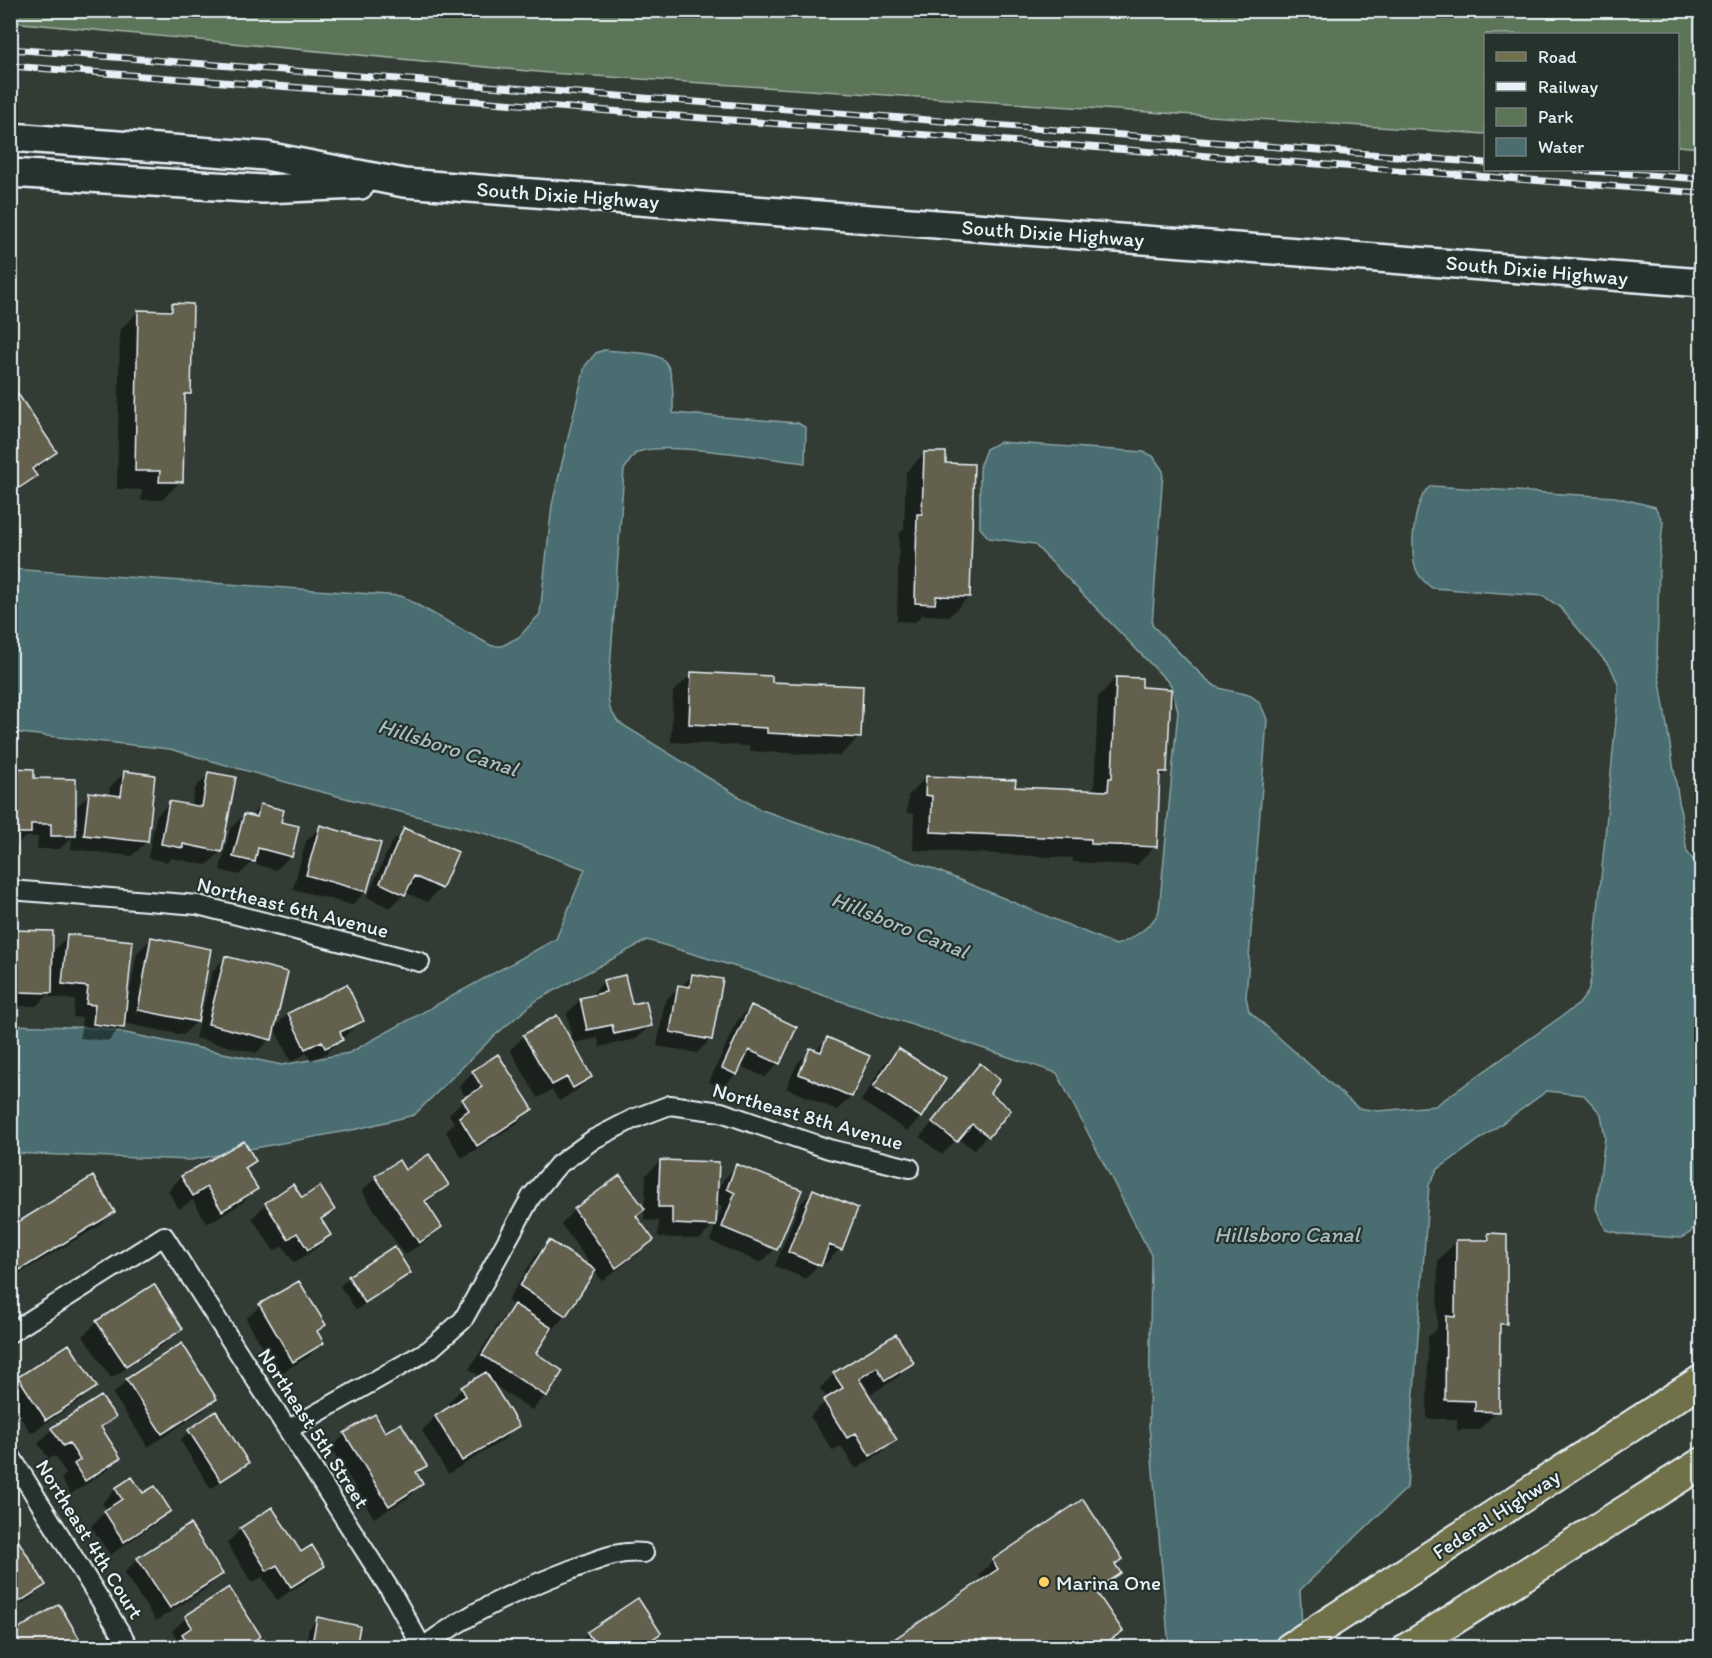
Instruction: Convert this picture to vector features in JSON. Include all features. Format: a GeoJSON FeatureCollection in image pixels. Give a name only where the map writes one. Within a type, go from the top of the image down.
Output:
{"type":"FeatureCollection","features":[{"type":"Feature","properties":{"kind":"main road","name":"South Dixie Highway"},"geometry":{"type":"LineString","coordinates":[[10,137],[266,156],[404,183],[1701,283]]}},
{"type":"Feature","properties":{"kind":"main road","name":"South Dixie Highway"},"geometry":{"type":"LineString","coordinates":[[10,172],[263,189],[404,183]]}},
{"type":"Feature","properties":{"kind":"main road","name":"Federal Highway"},"geometry":{"type":"LineString","coordinates":[[1302,1640],[1701,1380]]}},
{"type":"Feature","properties":{"kind":"main road"},"geometry":{"type":"LineString","coordinates":[[1408,1647],[1701,1463]]}},
{"type":"Feature","properties":{"kind":"street","name":"Northeast 6th Avenue"},"geometry":{"type":"LineString","coordinates":[[10,890],[198,905],[420,962]]}},
{"type":"Feature","properties":{"kind":"street","name":"Northeast 8th Avenue"},"geometry":{"type":"LineString","coordinates":[[290,1429],[429,1350],[463,1320],[531,1197],[558,1165],[594,1138],[633,1119],[670,1106],[721,1112],[829,1149],[910,1168]]}},
{"type":"Feature","properties":{"kind":"street","name":"Northeast 5th Street"},"geometry":{"type":"LineString","coordinates":[[10,1333],[164,1236],[290,1429],[392,1593],[422,1647]]}},
{"type":"Feature","properties":{"kind":"street","name":"Northeast 4th Court"},"geometry":{"type":"LineString","coordinates":[[10,1455],[130,1647]]}},
{"type":"Feature","properties":{"kind":"street"},"geometry":{"type":"LineString","coordinates":[[422,1647],[468,1615],[519,1590],[624,1551],[644,1553]]}},
{"type":"Feature","properties":{"kind":"green space"},"geometry":{"type":"Polygon","coordinates":[[[10,11],[1701,11],[1701,148],[1679,146],[1679,33],[1484,33],[1484,134],[549,73],[11,22],[10,11]]]}},
{"type":"Feature","properties":{"kind":"water","name":"Hillsboro Canal"},"geometry":{"type":"Polygon","coordinates":[[[604,350],[640,353],[661,359],[667,365],[671,376],[673,413],[798,423],[806,428],[805,463],[719,452],[671,449],[638,452],[630,460],[624,470],[608,698],[610,709],[618,722],[759,809],[931,868],[1116,945],[1141,932],[1152,922],[1159,911],[1178,711],[1171,685],[1034,544],[989,538],[980,528],[980,465],[986,449],[999,442],[1144,452],[1153,456],[1163,471],[1152,625],[1212,684],[1253,697],[1263,709],[1267,720],[1246,997],[1249,1011],[1358,1108],[1378,1111],[1435,1106],[1579,1004],[1588,992],[1592,974],[1617,709],[1618,684],[1611,668],[1559,606],[1543,596],[1432,588],[1423,580],[1416,570],[1413,553],[1415,521],[1421,500],[1431,486],[1615,497],[1655,507],[1663,522],[1659,563],[1657,663],[1687,852],[1701,870],[1702,1153],[1697,1221],[1690,1233],[1681,1238],[1623,1234],[1606,1230],[1596,1209],[1605,1137],[1601,1114],[1584,1095],[1547,1091],[1437,1170],[1429,1185],[1407,1488],[1300,1590],[1303,1647],[1169,1647],[1149,1426],[1151,1255],[1057,1073],[756,973],[647,940],[537,1000],[494,1036],[414,1115],[357,1129],[191,1160],[11,1153],[11,1025],[101,1028],[282,1065],[349,1053],[556,939],[585,869],[487,834],[310,789],[170,749],[11,732],[10,569],[401,596],[492,646],[502,646],[519,637],[540,614],[552,505],[585,366],[596,353],[604,350]]]}},
{"type":"Feature","properties":{"kind":"building"},"geometry":{"type":"Polygon","coordinates":[[[172,303],[193,304],[191,394],[185,394],[183,482],[159,482],[160,471],[135,471],[138,310],[172,311],[172,303]]]}},
{"type":"Feature","properties":{"kind":"building"},"geometry":{"type":"Polygon","coordinates":[[[10,382],[57,452],[32,469],[37,476],[19,488],[10,475],[10,382]]]}},
{"type":"Feature","properties":{"kind":"building"},"geometry":{"type":"Polygon","coordinates":[[[924,452],[946,452],[946,463],[974,464],[970,597],[936,596],[935,604],[915,603],[917,514],[922,514],[924,452]]]}},
{"type":"Feature","properties":{"kind":"building"},"geometry":{"type":"Polygon","coordinates":[[[691,672],[772,676],[772,682],[863,686],[861,738],[767,733],[767,728],[689,724],[691,672]]]}},
{"type":"Feature","properties":{"kind":"building"},"geometry":{"type":"Polygon","coordinates":[[[1116,677],[1142,678],[1142,687],[1171,689],[1167,772],[1160,772],[1157,847],[1091,844],[1091,839],[931,832],[932,796],[925,795],[926,776],[1016,780],[1015,787],[1108,791],[1109,778],[1112,778],[1116,677]]]}},
{"type":"Feature","properties":{"kind":"building"},"geometry":{"type":"Polygon","coordinates":[[[10,768],[34,769],[34,778],[76,779],[76,836],[51,836],[51,824],[31,824],[31,833],[10,833],[10,768]]]}},
{"type":"Feature","properties":{"kind":"building"},"geometry":{"type":"Polygon","coordinates":[[[124,771],[155,775],[148,842],[84,835],[89,792],[121,796],[124,771]]]}},
{"type":"Feature","properties":{"kind":"building"},"geometry":{"type":"Polygon","coordinates":[[[208,772],[236,777],[222,852],[183,844],[183,848],[161,844],[169,801],[202,807],[208,772]]]}},
{"type":"Feature","properties":{"kind":"building"},"geometry":{"type":"Polygon","coordinates":[[[260,804],[284,810],[281,822],[299,826],[292,857],[258,848],[255,862],[233,857],[244,814],[257,817],[260,804]]]}},
{"type":"Feature","properties":{"kind":"building"},"geometry":{"type":"Polygon","coordinates":[[[320,825],[381,843],[367,892],[306,875],[320,825]]]}},
{"type":"Feature","properties":{"kind":"building"},"geometry":{"type":"Polygon","coordinates":[[[404,828],[458,852],[442,889],[414,876],[405,895],[380,883],[404,828]]]}},
{"type":"Feature","properties":{"kind":"building"},"geometry":{"type":"Polygon","coordinates":[[[10,930],[53,931],[52,993],[17,992],[17,970],[10,969],[10,930]]]}},
{"type":"Feature","properties":{"kind":"building"},"geometry":{"type":"Polygon","coordinates":[[[67,934],[133,941],[124,1028],[93,1024],[95,1005],[86,1004],[88,987],[62,984],[67,934]]]}},
{"type":"Feature","properties":{"kind":"building"},"geometry":{"type":"Polygon","coordinates":[[[151,937],[211,949],[198,1022],[138,1010],[151,937]]]}},
{"type":"Feature","properties":{"kind":"building"},"geometry":{"type":"Polygon","coordinates":[[[225,956],[288,972],[272,1040],[208,1024],[225,956]]]}},
{"type":"Feature","properties":{"kind":"building"},"geometry":{"type":"Polygon","coordinates":[[[692,974],[723,979],[712,1040],[670,1032],[678,985],[690,987],[692,974]]]}},
{"type":"Feature","properties":{"kind":"building"},"geometry":{"type":"Polygon","coordinates":[[[625,975],[632,1004],[646,1001],[652,1026],[614,1034],[612,1025],[587,1030],[580,998],[606,992],[603,980],[625,975]]]}},
{"type":"Feature","properties":{"kind":"building"},"geometry":{"type":"Polygon","coordinates":[[[347,984],[364,1021],[340,1032],[343,1040],[325,1048],[322,1041],[305,1049],[288,1013],[347,984]]]}},
{"type":"Feature","properties":{"kind":"building"},"geometry":{"type":"Polygon","coordinates":[[[751,1005],[797,1027],[780,1064],[749,1050],[737,1075],[722,1068],[751,1005]]]}},
{"type":"Feature","properties":{"kind":"building"},"geometry":{"type":"Polygon","coordinates":[[[557,1015],[592,1077],[573,1088],[567,1077],[552,1085],[523,1035],[557,1015]]]}},
{"type":"Feature","properties":{"kind":"building"},"geometry":{"type":"Polygon","coordinates":[[[827,1037],[870,1056],[852,1097],[799,1074],[810,1048],[821,1052],[827,1037]]]}},
{"type":"Feature","properties":{"kind":"building"},"geometry":{"type":"Polygon","coordinates":[[[898,1048],[946,1079],[922,1118],[873,1087],[898,1048]]]}},
{"type":"Feature","properties":{"kind":"building"},"geometry":{"type":"Polygon","coordinates":[[[498,1054],[533,1109],[477,1146],[459,1117],[469,1110],[462,1099],[482,1087],[472,1071],[498,1054]]]}},
{"type":"Feature","properties":{"kind":"building"},"geometry":{"type":"Polygon","coordinates":[[[980,1063],[1000,1080],[990,1093],[1011,1110],[989,1137],[972,1124],[957,1142],[932,1122],[980,1063]]]}},
{"type":"Feature","properties":{"kind":"building"},"geometry":{"type":"Polygon","coordinates":[[[244,1141],[256,1161],[245,1168],[258,1189],[222,1211],[207,1187],[193,1196],[181,1176],[244,1141]]]}},
{"type":"Feature","properties":{"kind":"building"},"geometry":{"type":"Polygon","coordinates":[[[429,1154],[449,1185],[425,1201],[442,1227],[419,1243],[375,1176],[399,1160],[405,1170],[429,1154]]]}},
{"type":"Feature","properties":{"kind":"building"},"geometry":{"type":"Polygon","coordinates":[[[660,1160],[719,1162],[716,1226],[672,1224],[672,1207],[658,1207],[660,1160]]]}},
{"type":"Feature","properties":{"kind":"building"},"geometry":{"type":"Polygon","coordinates":[[[736,1164],[802,1190],[777,1250],[722,1227],[735,1193],[727,1189],[736,1164]]]}},
{"type":"Feature","properties":{"kind":"building"},"geometry":{"type":"Polygon","coordinates":[[[620,1175],[645,1209],[636,1216],[654,1240],[616,1268],[574,1209],[620,1175]]]}},
{"type":"Feature","properties":{"kind":"building"},"geometry":{"type":"Polygon","coordinates":[[[93,1176],[115,1212],[20,1270],[10,1255],[10,1227],[93,1176]]]}},
{"type":"Feature","properties":{"kind":"building"},"geometry":{"type":"Polygon","coordinates":[[[293,1184],[302,1198],[320,1186],[335,1210],[321,1219],[331,1235],[308,1250],[297,1233],[288,1239],[265,1203],[293,1184]]]}},
{"type":"Feature","properties":{"kind":"building"},"geometry":{"type":"Polygon","coordinates":[[[813,1189],[858,1208],[842,1250],[829,1245],[821,1266],[788,1252],[813,1189]]]}},
{"type":"Feature","properties":{"kind":"building"},"geometry":{"type":"Polygon","coordinates":[[[1488,1233],[1507,1234],[1507,1324],[1500,1324],[1499,1412],[1475,1411],[1475,1401],[1445,1400],[1446,1316],[1455,1317],[1456,1240],[1489,1240],[1488,1233]]]}},
{"type":"Feature","properties":{"kind":"building"},"geometry":{"type":"Polygon","coordinates":[[[549,1240],[596,1270],[566,1316],[520,1286],[549,1240]]]}},
{"type":"Feature","properties":{"kind":"building"},"geometry":{"type":"Polygon","coordinates":[[[394,1246],[411,1273],[365,1303],[348,1276],[394,1246]]]}},
{"type":"Feature","properties":{"kind":"building"},"geometry":{"type":"Polygon","coordinates":[[[299,1281],[326,1325],[317,1331],[324,1343],[293,1362],[259,1304],[299,1281]]]}},
{"type":"Feature","properties":{"kind":"building"},"geometry":{"type":"Polygon","coordinates":[[[154,1284],[183,1329],[126,1366],[96,1321],[154,1284]]]}},
{"type":"Feature","properties":{"kind":"building"},"geometry":{"type":"Polygon","coordinates":[[[514,1304],[552,1328],[536,1353],[563,1371],[547,1397],[482,1355],[514,1304]]]}},
{"type":"Feature","properties":{"kind":"building"},"geometry":{"type":"Polygon","coordinates":[[[896,1334],[914,1363],[885,1381],[877,1367],[859,1379],[897,1440],[870,1456],[856,1433],[847,1438],[823,1400],[843,1388],[833,1373],[896,1334]]]}},
{"type":"Feature","properties":{"kind":"building"},"geometry":{"type":"Polygon","coordinates":[[[182,1343],[217,1399],[162,1434],[126,1379],[182,1343]]]}},
{"type":"Feature","properties":{"kind":"building"},"geometry":{"type":"Polygon","coordinates":[[[69,1344],[97,1387],[46,1420],[18,1377],[69,1344]]]}},
{"type":"Feature","properties":{"kind":"building"},"geometry":{"type":"Polygon","coordinates":[[[486,1372],[519,1426],[462,1461],[435,1416],[466,1396],[461,1387],[486,1372]]]}},
{"type":"Feature","properties":{"kind":"building"},"geometry":{"type":"Polygon","coordinates":[[[101,1396],[116,1417],[101,1427],[121,1458],[85,1481],[74,1464],[80,1460],[69,1443],[63,1446],[51,1428],[101,1396]]]}},
{"type":"Feature","properties":{"kind":"building"},"geometry":{"type":"Polygon","coordinates":[[[216,1411],[249,1463],[221,1481],[188,1430],[216,1411]]]}},
{"type":"Feature","properties":{"kind":"building"},"geometry":{"type":"Polygon","coordinates":[[[375,1414],[385,1432],[401,1423],[427,1466],[416,1472],[423,1484],[389,1506],[344,1433],[375,1414]]]}},
{"type":"Feature","properties":{"kind":"building"},"geometry":{"type":"Polygon","coordinates":[[[132,1477],[143,1493],[155,1486],[171,1511],[124,1542],[104,1511],[122,1499],[115,1488],[132,1477]]]}},
{"type":"Feature","properties":{"kind":"building","name":"Marina One"},"geometry":{"type":"Polygon","coordinates":[[[1083,1499],[1123,1559],[1115,1564],[1121,1573],[1095,1590],[1123,1631],[1098,1648],[890,1648],[887,1644],[998,1569],[992,1560],[1083,1499]]]}},
{"type":"Feature","properties":{"kind":"building"},"geometry":{"type":"Polygon","coordinates":[[[272,1507],[301,1552],[312,1545],[325,1566],[291,1587],[277,1565],[267,1571],[240,1528],[272,1507]]]}},
{"type":"Feature","properties":{"kind":"building"},"geometry":{"type":"Polygon","coordinates":[[[190,1524],[223,1574],[170,1608],[137,1558],[190,1524]]]}},
{"type":"Feature","properties":{"kind":"building"},"geometry":{"type":"Polygon","coordinates":[[[16,1537],[46,1585],[10,1608],[10,1541],[16,1537]]]}},
{"type":"Feature","properties":{"kind":"building"},"geometry":{"type":"Polygon","coordinates":[[[229,1587],[261,1636],[243,1648],[191,1648],[182,1634],[192,1627],[185,1616],[229,1587]]]}},
{"type":"Feature","properties":{"kind":"building"},"geometry":{"type":"Polygon","coordinates":[[[638,1598],[661,1633],[640,1648],[597,1648],[587,1632],[638,1598]]]}},
{"type":"Feature","properties":{"kind":"building"},"geometry":{"type":"Polygon","coordinates":[[[59,1604],[85,1648],[10,1648],[10,1634],[59,1604]]]}},
{"type":"Feature","properties":{"kind":"building"},"geometry":{"type":"Polygon","coordinates":[[[317,1617],[360,1626],[356,1648],[319,1648],[312,1644],[317,1617]]]}},
{"type":"Feature","properties":{"kind":"railway"},"geometry":{"type":"LineString","coordinates":[[10,49],[1484,163]]}},
{"type":"Feature","properties":{"kind":"railway"},"geometry":{"type":"LineString","coordinates":[[10,66],[1702,193]]}},
{"type":"Feature","properties":{"kind":"railway"},"geometry":{"type":"LineString","coordinates":[[1591,171],[1702,179]]}},
{"type":"Feature","properties":{"kind":"place","name":"Marina One"},"geometry":{"type":"Point","coordinates":[1044,1582]}}]}
